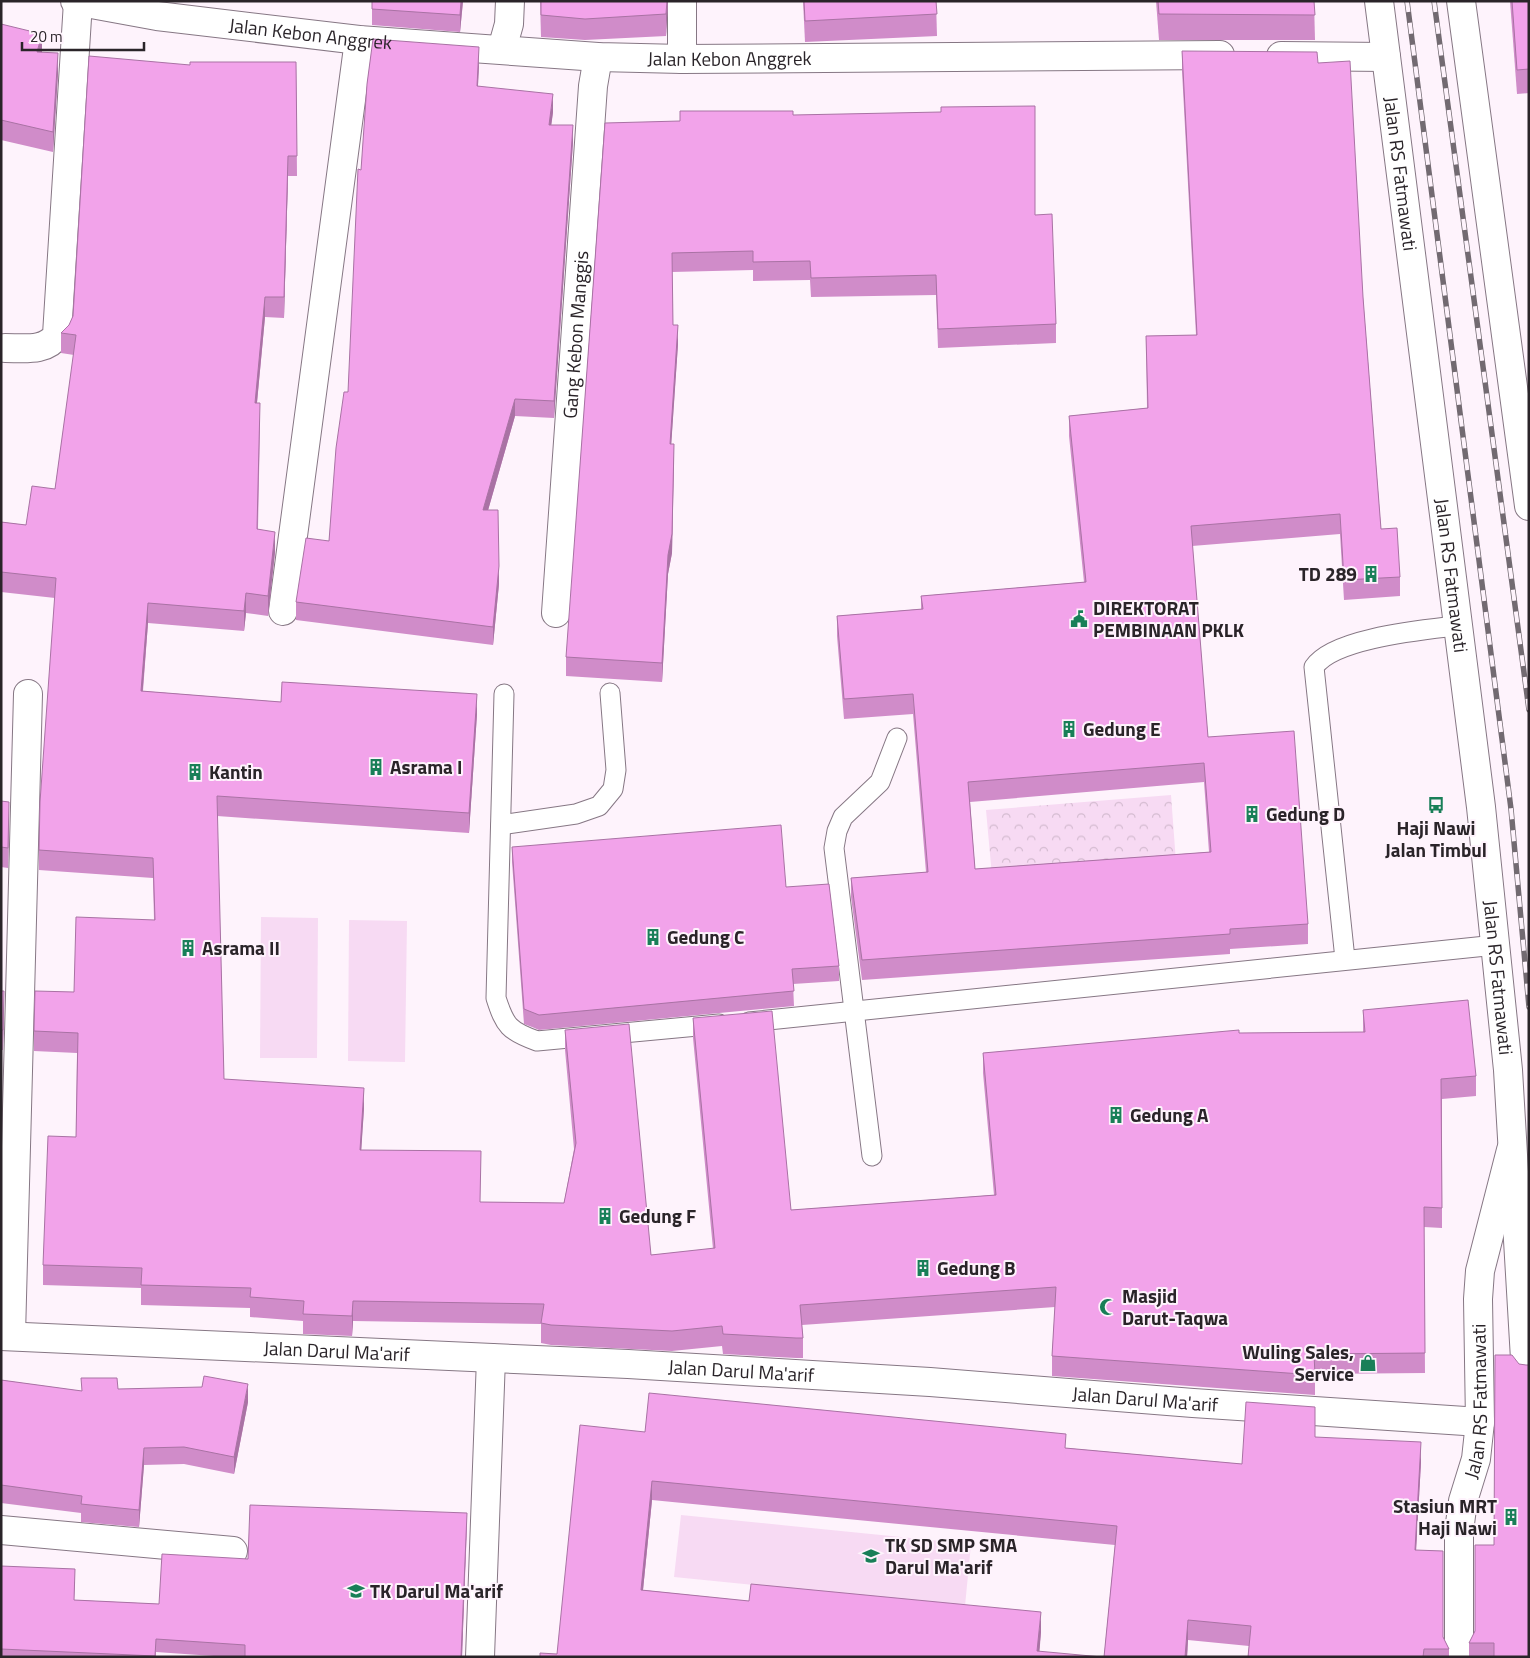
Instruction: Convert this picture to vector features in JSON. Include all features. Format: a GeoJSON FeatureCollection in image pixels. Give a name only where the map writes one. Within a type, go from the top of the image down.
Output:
{"type":"FeatureCollection","features":[{"type":"Feature","properties":{"kind":"street"},"geometry":{"type":"LineString","coordinates":[[502,49],[509,24],[510,1]]}},
{"type":"Feature","properties":{"kind":"street"},"geometry":{"type":"LineString","coordinates":[[682,1],[682,58]]}},
{"type":"Feature","properties":{"kind":"street","name":"Jalan RS Fatmawati"},"geometry":{"type":"LineString","coordinates":[[1379,1],[1456,626],[1481,807],[1496,945],[1508,1070],[1511,1149],[1526,1376]]}},
{"type":"Feature","properties":{"kind":"street"},"geometry":{"type":"LineString","coordinates":[[1461,1],[1521,377],[1529,506]]}},
{"type":"Feature","properties":{"kind":"street"},"geometry":{"type":"LineString","coordinates":[[5,348],[42,347],[51,343],[57,335],[76,2]]}},
{"type":"Feature","properties":{"kind":"street","name":"Jalan Kebon Anggrek"},"geometry":{"type":"LineString","coordinates":[[76,2],[157,16],[359,40],[598,57],[1253,55],[1386,57]]}},
{"type":"Feature","properties":{"kind":"street"},"geometry":{"type":"LineString","coordinates":[[283,611],[359,40]]}},
{"type":"Feature","properties":{"kind":"street","name":"Gang Kebon Manggis"},"geometry":{"type":"LineString","coordinates":[[556,613],[593,86],[598,57]]}},
{"type":"Feature","properties":{"kind":"street"},"geometry":{"type":"LineString","coordinates":[[6,1336],[28,694]]}},
{"type":"Feature","properties":{"kind":"street","name":"Jalan RS Fatmawati"},"geometry":{"type":"LineString","coordinates":[[1459,1657],[1459,1531],[1463,1501],[1476,1459],[1480,1422],[1478,1299],[1480,1271],[1511,1149]]}},
{"type":"Feature","properties":{"kind":"street","name":"Jalan Darul Ma'arif"},"geometry":{"type":"LineString","coordinates":[[6,1336],[628,1364],[930,1382],[1194,1403],[1480,1422]]}},
{"type":"Feature","properties":{"kind":"street"},"geometry":{"type":"LineString","coordinates":[[480,1657],[490,1358]]}},
{"type":"Feature","properties":{"kind":"street"},"geometry":{"type":"LineString","coordinates":[[1,1530],[233,1551]]}},
{"type":"Feature","properties":{"kind":"lane"},"geometry":{"type":"LineString","coordinates":[[1345,959],[1314,667],[1319,659],[1332,652],[1394,634],[1456,626]]}},
{"type":"Feature","properties":{"kind":"lane"},"geometry":{"type":"LineString","coordinates":[[501,825],[576,814],[599,806],[604,800],[613,789],[616,770],[610,693]]}},
{"type":"Feature","properties":{"kind":"lane"},"geometry":{"type":"LineString","coordinates":[[504,694],[496,998],[503,1020],[515,1033],[537,1041],[853,1012],[1345,959],[1496,945]]}},
{"type":"Feature","properties":{"kind":"lane"},"geometry":{"type":"LineString","coordinates":[[872,1156],[834,848],[837,831],[843,817],[880,782],[897,738]]}},
{"type":"Feature","properties":{"kind":"green space"},"geometry":{"type":"Polygon","coordinates":[[[1171,795],[1176,862],[992,876],[986,810],[1171,795]]]}},
{"type":"Feature","properties":{"kind":"green space"},"geometry":{"type":"Polygon","coordinates":[[[261,917],[318,918],[317,1058],[260,1058],[261,917]]]}},
{"type":"Feature","properties":{"kind":"green space"},"geometry":{"type":"Polygon","coordinates":[[[349,920],[407,921],[405,1062],[348,1061],[349,920]]]}},
{"type":"Feature","properties":{"kind":"green space"},"geometry":{"type":"Polygon","coordinates":[[[681,1515],[971,1544],[965,1606],[674,1577],[681,1515]]]}},
{"type":"Feature","properties":{"kind":"building"},"geometry":{"type":"Polygon","coordinates":[[[372,1],[461,1],[460,15],[372,9],[372,1]]]}},
{"type":"Feature","properties":{"kind":"building"},"geometry":{"type":"Polygon","coordinates":[[[541,1],[667,1],[666,14],[585,19],[541,15],[541,1]]]}},
{"type":"Feature","properties":{"kind":"building"},"geometry":{"type":"Polygon","coordinates":[[[804,1],[936,1],[937,14],[805,21],[804,1]]]}},
{"type":"Feature","properties":{"kind":"building"},"geometry":{"type":"Polygon","coordinates":[[[1158,1],[1314,1],[1315,15],[1159,14],[1158,1]]]}},
{"type":"Feature","properties":{"kind":"building"},"geometry":{"type":"Polygon","coordinates":[[[1512,1],[1529,1],[1529,69],[1517,70],[1512,1]]]}},
{"type":"Feature","properties":{"kind":"building"},"geometry":{"type":"Polygon","coordinates":[[[1,24],[42,34],[37,52],[58,53],[53,132],[1,120],[1,24]]]}},
{"type":"Feature","properties":{"kind":"building"},"geometry":{"type":"Polygon","coordinates":[[[373,39],[479,47],[477,86],[553,94],[549,125],[573,125],[554,401],[515,399],[483,510],[498,510],[499,566],[493,627],[296,602],[306,538],[329,541],[336,448],[344,392],[348,392],[358,169],[361,170],[367,84],[373,39]]]}},
{"type":"Feature","properties":{"kind":"building"},"geometry":{"type":"Polygon","coordinates":[[[1182,51],[1317,52],[1318,63],[1350,61],[1363,297],[1381,529],[1397,528],[1400,577],[1344,580],[1340,514],[1191,526],[1208,737],[1294,731],[1308,924],[1230,929],[1230,934],[862,960],[851,878],[928,872],[913,694],[844,699],[837,616],[923,609],[921,596],[1086,582],[1069,416],[1148,408],[1146,336],[1197,335],[1182,51]],[[1204,763],[968,782],[975,869],[1211,852],[1204,763]]]}},
{"type":"Feature","properties":{"kind":"building"},"geometry":{"type":"Polygon","coordinates":[[[89,56],[190,65],[190,62],[296,62],[297,156],[288,156],[284,297],[265,297],[255,403],[260,403],[257,529],[275,532],[268,596],[246,593],[244,611],[148,603],[141,691],[281,702],[282,682],[477,694],[469,813],[217,796],[224,1079],[364,1088],[360,1150],[481,1151],[480,1202],[564,1203],[576,1143],[565,1030],[629,1024],[651,1255],[715,1248],[693,1018],[772,1011],[791,1210],[996,1195],[983,1053],[1239,1030],[1239,1033],[1365,1032],[1363,1010],[1468,1000],[1476,1076],[1441,1079],[1442,1208],[1424,1207],[1425,1353],[1314,1354],[1315,1375],[1052,1356],[1056,1287],[800,1305],[803,1338],[796,1338],[723,1334],[722,1326],[672,1331],[551,1325],[541,1323],[544,1304],[353,1301],[352,1316],[303,1314],[304,1301],[250,1297],[251,1288],[141,1285],[142,1268],[43,1265],[48,1136],[76,1137],[78,1033],[34,1031],[35,991],[74,992],[76,917],[155,920],[153,858],[39,850],[40,802],[56,578],[1,572],[1,522],[26,525],[32,486],[55,489],[76,335],[61,333],[69,325],[73,316],[89,56]]]}},
{"type":"Feature","properties":{"kind":"building"},"geometry":{"type":"Polygon","coordinates":[[[1035,106],[1035,215],[1052,214],[1056,324],[938,329],[936,275],[811,278],[810,261],[753,262],[753,251],[672,253],[673,325],[678,325],[670,444],[674,444],[672,534],[668,555],[662,663],[566,657],[605,123],[680,121],[680,111],[793,111],[793,115],[941,112],[941,107],[1035,106]]]}},
{"type":"Feature","properties":{"kind":"building"},"geometry":{"type":"Polygon","coordinates":[[[1,801],[9,802],[8,848],[1,847],[1,801]]]}},
{"type":"Feature","properties":{"kind":"building","name":"Gedung C"},"geometry":{"type":"Polygon","coordinates":[[[781,825],[786,887],[829,884],[839,966],[792,969],[794,991],[539,1015],[524,1009],[512,847],[781,825]]]}},
{"type":"Feature","properties":{"kind":"building"},"geometry":{"type":"Polygon","coordinates":[[[1,991],[4,991],[3,1030],[1,1030],[1,991]]]}},
{"type":"Feature","properties":{"kind":"building","name":"Stasiun MRT Haji Nawi"},"geometry":{"type":"Polygon","coordinates":[[[1495,1355],[1512,1355],[1519,1364],[1529,1365],[1529,1657],[1494,1657],[1494,1643],[1469,1643],[1475,1631],[1475,1545],[1494,1545],[1495,1355]]]}},
{"type":"Feature","properties":{"kind":"building"},"geometry":{"type":"Polygon","coordinates":[[[204,1376],[248,1384],[234,1457],[184,1447],[144,1448],[139,1510],[81,1504],[82,1496],[1,1485],[1,1380],[82,1391],[81,1378],[117,1378],[118,1389],[202,1387],[204,1376]]]}},
{"type":"Feature","properties":{"kind":"building","name":"TK SD SMP SMA Darul Ma'arif"},"geometry":{"type":"Polygon","coordinates":[[[649,1393],[1066,1434],[1065,1448],[1242,1464],[1246,1402],[1315,1407],[1315,1437],[1421,1442],[1415,1550],[1443,1551],[1443,1637],[1449,1649],[1424,1649],[1423,1657],[1248,1657],[1251,1626],[1188,1620],[1185,1657],[1104,1657],[1117,1526],[652,1481],[641,1590],[749,1601],[751,1584],[1041,1612],[1037,1651],[1102,1657],[540,1657],[540,1653],[557,1654],[580,1425],[645,1432],[649,1393]]]}},
{"type":"Feature","properties":{"kind":"building"},"geometry":{"type":"Polygon","coordinates":[[[250,1505],[467,1513],[461,1657],[245,1657],[245,1645],[156,1639],[155,1656],[1,1649],[1,1566],[75,1569],[74,1600],[159,1604],[162,1554],[248,1559],[250,1505]]]}},
{"type":"Feature","properties":{"kind":"railway"},"geometry":{"type":"LineString","coordinates":[[1407,1],[1511,809],[1529,1007]]}},
{"type":"Feature","properties":{"kind":"railway"},"geometry":{"type":"LineString","coordinates":[[1434,1],[1529,710]]}},
{"type":"Feature","properties":{"kind":"place","name":"TD 289"},"geometry":{"type":"Point","coordinates":[1371,574]}},
{"type":"Feature","properties":{"kind":"place","name":"DIREKTORAT PEMBINAAN PKLK"},"geometry":{"type":"Point","coordinates":[1079,619]}},
{"type":"Feature","properties":{"kind":"place","name":"Gedung E"},"geometry":{"type":"Point","coordinates":[1069,729]}},
{"type":"Feature","properties":{"kind":"place","name":"Asrama I"},"geometry":{"type":"Point","coordinates":[376,767]}},
{"type":"Feature","properties":{"kind":"place","name":"Kantin"},"geometry":{"type":"Point","coordinates":[195,772]}},
{"type":"Feature","properties":{"kind":"place","name":"Haji Nawi Jalan Timbul"},"geometry":{"type":"Point","coordinates":[1436,805]}},
{"type":"Feature","properties":{"kind":"place","name":"Gedung D"},"geometry":{"type":"Point","coordinates":[1252,814]}},
{"type":"Feature","properties":{"kind":"place","name":"Gedung C"},"geometry":{"type":"Point","coordinates":[653,937]}},
{"type":"Feature","properties":{"kind":"place","name":"Asrama II"},"geometry":{"type":"Point","coordinates":[188,948]}},
{"type":"Feature","properties":{"kind":"place","name":"Gedung A"},"geometry":{"type":"Point","coordinates":[1116,1115]}},
{"type":"Feature","properties":{"kind":"place","name":"Gedung F"},"geometry":{"type":"Point","coordinates":[605,1216]}},
{"type":"Feature","properties":{"kind":"place","name":"Gedung B"},"geometry":{"type":"Point","coordinates":[923,1268]}},
{"type":"Feature","properties":{"kind":"place","name":"Masjid Darut-Taqwa"},"geometry":{"type":"Point","coordinates":[1108,1307]}},
{"type":"Feature","properties":{"kind":"place","name":"Wuling Sales, Service"},"geometry":{"type":"Point","coordinates":[1368,1363]}},
{"type":"Feature","properties":{"kind":"place","name":"Stasiun MRT Haji Nawi"},"geometry":{"type":"Point","coordinates":[1511,1517]}},
{"type":"Feature","properties":{"kind":"place","name":"TK SD SMP SMA Darul Ma'arif"},"geometry":{"type":"Point","coordinates":[871,1556]}},
{"type":"Feature","properties":{"kind":"place","name":"TK Darul Ma'arif"},"geometry":{"type":"Point","coordinates":[356,1591]}}]}
